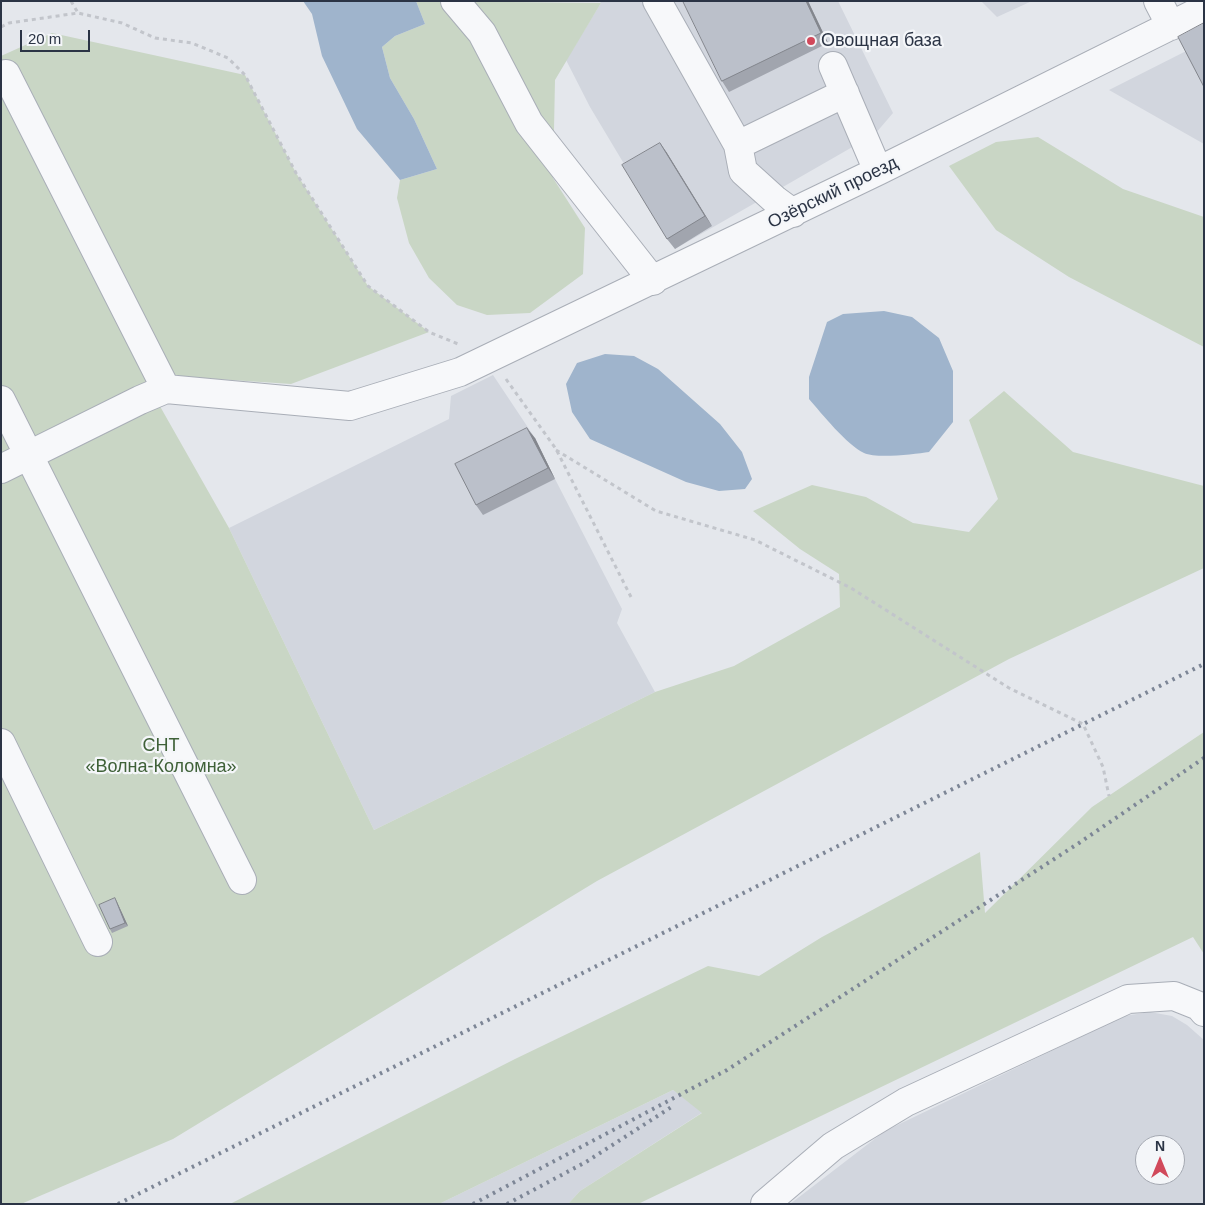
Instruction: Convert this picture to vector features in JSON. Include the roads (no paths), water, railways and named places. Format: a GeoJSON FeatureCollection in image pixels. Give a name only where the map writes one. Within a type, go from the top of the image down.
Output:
{"type":"FeatureCollection","features":[{"type":"Feature","properties":{"kind":"street"},"geometry":{"type":"LineString","coordinates":[[455,1],[482,32],[529,123],[653,281]]}},
{"type":"Feature","properties":{"kind":"street"},"geometry":{"type":"LineString","coordinates":[[657,1],[738,145],[743,171],[774,199],[793,212]]}},
{"type":"Feature","properties":{"kind":"street"},"geometry":{"type":"LineString","coordinates":[[1158,1],[1171,26]]}},
{"type":"Feature","properties":{"kind":"street","name":"Озёрский проезд"},"geometry":{"type":"LineString","coordinates":[[166,389],[350,406],[460,372],[653,281],[1204,9]]}},
{"type":"Feature","properties":{"kind":"street"},"geometry":{"type":"LineString","coordinates":[[833,66],[878,171]]}},
{"type":"Feature","properties":{"kind":"street"},"geometry":{"type":"LineString","coordinates":[[1,469],[166,389],[6,74]]}},
{"type":"Feature","properties":{"kind":"street"},"geometry":{"type":"LineString","coordinates":[[738,145],[845,92]]}},
{"type":"Feature","properties":{"kind":"street"},"geometry":{"type":"LineString","coordinates":[[1,400],[242,880]]}},
{"type":"Feature","properties":{"kind":"street"},"geometry":{"type":"LineString","coordinates":[[1,743],[98,942]]}},
{"type":"Feature","properties":{"kind":"street"},"geometry":{"type":"LineString","coordinates":[[766,1204],[833,1146],[906,1102],[1128,999],[1174,996],[1199,1006],[1204,1012]]}},
{"type":"Feature","properties":{"kind":"water"},"geometry":{"type":"Polygon","coordinates":[[[303,1],[416,1],[425,24],[395,36],[382,47],[390,78],[414,119],[437,169],[400,180],[357,129],[322,56],[312,14],[303,1]]]}},
{"type":"Feature","properties":{"kind":"water"},"geometry":{"type":"Polygon","coordinates":[[[884,311],[912,317],[939,338],[953,371],[953,422],[929,452],[887,456],[864,453],[850,443],[809,399],[809,377],[827,322],[843,314],[884,311]]]}},
{"type":"Feature","properties":{"kind":"water"},"geometry":{"type":"Polygon","coordinates":[[[605,354],[634,356],[658,369],[720,424],[742,452],[752,479],[745,489],[719,491],[686,482],[590,439],[572,412],[566,384],[577,363],[605,354]]]}},
{"type":"Feature","properties":{"kind":"railway"},"geometry":{"type":"LineString","coordinates":[[118,1204],[1204,664]]}},
{"type":"Feature","properties":{"kind":"railway"},"geometry":{"type":"LineString","coordinates":[[473,1204],[727,1070],[1079,843],[1204,758]]}},
{"type":"Feature","properties":{"kind":"railway"},"geometry":{"type":"LineString","coordinates":[[507,1204],[586,1162],[673,1106]]}},
{"type":"Feature","properties":{"kind":"place","name":"Овощная база"},"geometry":{"type":"Point","coordinates":[811,41]}},
{"type":"Feature","properties":{"kind":"park label","name":"СНТ «Волна-Коломна»"},"geometry":{"type":"Point","coordinates":[161,756]}}]}
